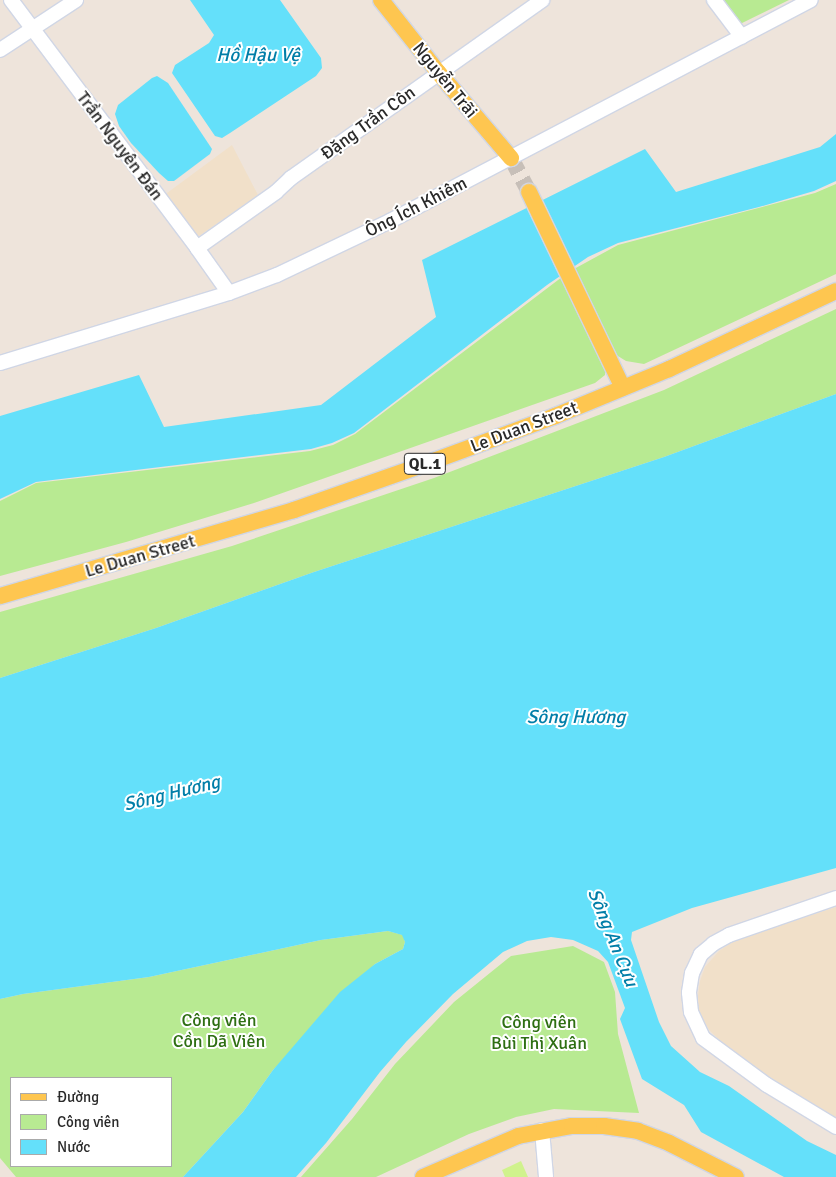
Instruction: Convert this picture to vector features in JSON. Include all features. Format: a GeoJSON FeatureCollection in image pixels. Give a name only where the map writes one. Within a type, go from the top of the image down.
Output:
{"type":"FeatureCollection","features":[{"type":"Feature","properties":{"kind":"main road","name":"Nguyễn Trãi"},"geometry":{"type":"LineString","coordinates":[[381,0],[438,72],[511,158]]}},
{"type":"Feature","properties":{"kind":"main road"},"geometry":{"type":"LineString","coordinates":[[529,192],[621,384]]}},
{"type":"Feature","properties":{"kind":"main road","name":"Le Duan Street"},"geometry":{"type":"LineString","coordinates":[[0,596],[294,510],[546,419],[836,280]]}},
{"type":"Feature","properties":{"kind":"main road","name":"Le Duan Street"},"geometry":{"type":"LineString","coordinates":[[0,585],[274,506],[344,483],[677,365],[836,291]]}},
{"type":"Feature","properties":{"kind":"main road"},"geometry":{"type":"LineString","coordinates":[[422,1177],[518,1136],[542,1130],[572,1126],[604,1126],[638,1131],[670,1143],[736,1177]]}},
{"type":"Feature","properties":{"kind":"main road"},"geometry":{"type":"LineString","coordinates":[[444,1177],[464,1159]]}},
{"type":"Feature","properties":{"kind":"street","name":"Trần Nguyên Đán"},"geometry":{"type":"LineString","coordinates":[[10,0],[229,293]]}},
{"type":"Feature","properties":{"kind":"street"},"geometry":{"type":"LineString","coordinates":[[0,50],[76,0]]}},
{"type":"Feature","properties":{"kind":"street","name":"Đặng Trần Côn"},"geometry":{"type":"LineString","coordinates":[[197,248],[438,72],[542,0]]}},
{"type":"Feature","properties":{"kind":"street"},"geometry":{"type":"LineString","coordinates":[[714,0],[742,38]]}},
{"type":"Feature","properties":{"kind":"street","name":"Ông Ích Khiêm"},"geometry":{"type":"LineString","coordinates":[[0,363],[229,293],[277,275],[335,249],[742,38],[811,0]]}},
{"type":"Feature","properties":{"kind":"street"},"geometry":{"type":"LineString","coordinates":[[836,898],[729,935],[713,944],[701,954],[692,973],[689,993],[691,1012],[704,1038],[767,1085],[836,1127]]}},
{"type":"Feature","properties":{"kind":"street"},"geometry":{"type":"LineString","coordinates":[[542,1130],[546,1177]]}},
{"type":"Feature","properties":{"kind":"shaded area"},"geometry":{"type":"Polygon","coordinates":[[[232,145],[258,195],[196,238],[163,196],[232,145]]]}},
{"type":"Feature","properties":{"kind":"shaded area"},"geometry":{"type":"Polygon","coordinates":[[[836,907],[836,1121],[770,1078],[726,1046],[709,1030],[699,1011],[698,996],[700,981],[705,967],[719,951],[735,940],[836,907]]]}},
{"type":"Feature","properties":{"kind":"green space"},"geometry":{"type":"Polygon","coordinates":[[[720,0],[789,0],[738,25],[720,0]]]}},
{"type":"Feature","properties":{"kind":"green space"},"geometry":{"type":"Polygon","coordinates":[[[836,184],[836,274],[644,364],[626,361],[613,353],[574,269],[618,245],[815,193],[836,184]]]}},
{"type":"Feature","properties":{"kind":"green space"},"geometry":{"type":"Polygon","coordinates":[[[562,277],[605,363],[605,375],[595,383],[254,503],[126,542],[0,576],[0,501],[36,483],[310,451],[333,445],[355,434],[562,277]]]}},
{"type":"Feature","properties":{"kind":"green space"},"geometry":{"type":"Polygon","coordinates":[[[836,309],[836,394],[664,457],[314,572],[156,628],[0,678],[0,612],[232,546],[434,478],[664,390],[836,309]]]}},
{"type":"Feature","properties":{"kind":"green space","name":"Công viên Cồn Dã Viên"},"geometry":{"type":"Polygon","coordinates":[[[388,931],[403,935],[405,942],[403,949],[375,964],[273,1070],[243,1112],[183,1177],[16,1177],[0,1158],[0,999],[23,994],[149,977],[321,940],[388,931]]]}},
{"type":"Feature","properties":{"kind":"green space","name":"Công viên Bùi Thị Xuân"},"geometry":{"type":"Polygon","coordinates":[[[573,946],[604,962],[615,992],[618,1034],[639,1113],[554,1109],[516,1117],[469,1134],[376,1177],[301,1177],[352,1119],[395,1064],[454,1002],[511,956],[573,946]]]}},
{"type":"Feature","properties":{"kind":"green space"},"geometry":{"type":"Polygon","coordinates":[[[521,1161],[528,1177],[505,1177],[502,1170],[521,1161]]]}},
{"type":"Feature","properties":{"kind":"water","name":"Hồ Hậu Vệ"},"geometry":{"type":"Polygon","coordinates":[[[190,0],[280,0],[321,58],[322,68],[316,76],[230,133],[222,138],[215,136],[172,73],[175,65],[209,43],[214,35],[190,0]]]}},
{"type":"Feature","properties":{"kind":"water"},"geometry":{"type":"Polygon","coordinates":[[[157,76],[168,83],[212,149],[210,154],[174,181],[168,181],[131,143],[119,126],[115,114],[118,105],[157,76]]]}},
{"type":"Feature","properties":{"kind":"water"},"geometry":{"type":"Polygon","coordinates":[[[836,134],[836,181],[814,191],[759,207],[618,243],[588,257],[547,285],[354,433],[332,443],[311,449],[36,482],[0,499],[0,416],[139,375],[164,427],[321,405],[436,317],[422,260],[645,149],[676,192],[820,147],[836,134]]]}},
{"type":"Feature","properties":{"kind":"water","name":"Sông Hương"},"geometry":{"type":"Polygon","coordinates":[[[836,394],[836,868],[692,908],[632,932],[631,940],[659,1022],[671,1046],[700,1072],[729,1086],[807,1141],[836,1155],[836,1177],[784,1177],[701,1132],[684,1105],[642,1079],[620,1019],[625,1008],[608,962],[598,951],[573,940],[551,937],[527,941],[503,952],[453,994],[406,1042],[380,1072],[326,1143],[296,1177],[183,1177],[243,1112],[273,1070],[340,992],[375,964],[403,949],[405,942],[402,935],[388,931],[321,940],[149,977],[23,994],[0,999],[0,678],[156,628],[314,572],[664,457],[836,394]]]}},
{"type":"Feature","properties":{"kind":"tunnel"},"geometry":{"type":"LineString","coordinates":[[511,158],[529,192]]}},
{"type":"Feature","properties":{"kind":"water label","name":"Sông An Cựu"},"geometry":{"type":"Point","coordinates":[612,938]}}]}
